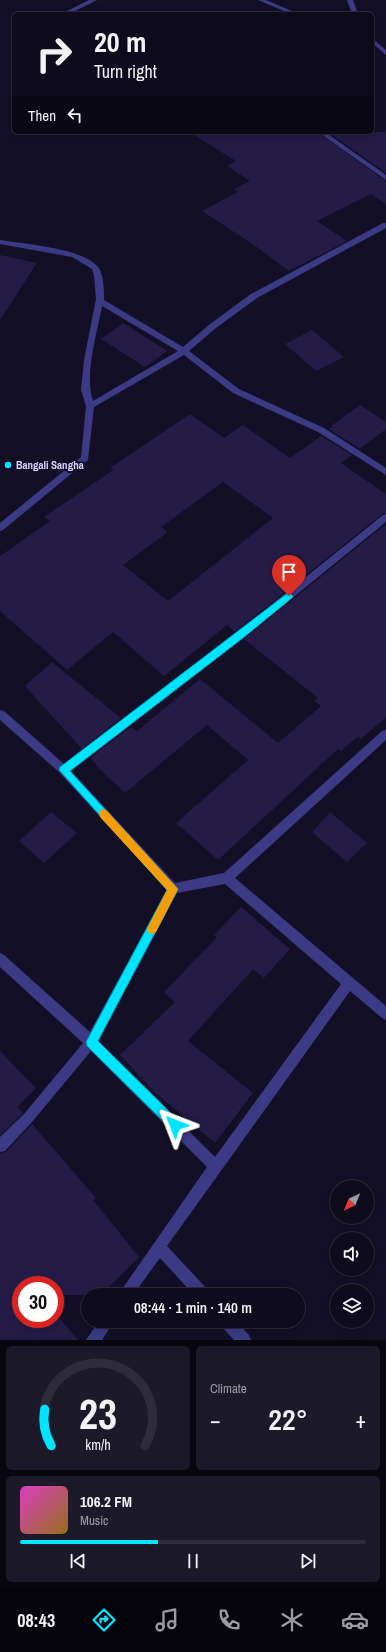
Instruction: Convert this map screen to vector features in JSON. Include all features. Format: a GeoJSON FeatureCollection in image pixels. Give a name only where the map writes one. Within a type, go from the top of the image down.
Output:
{"type":"FeatureCollection","features":[{"type":"Feature","properties":{"kind":"street"},"geometry":{"type":"LineString","coordinates":[[68,12],[94,0]]}},
{"type":"Feature","properties":{"kind":"street"},"geometry":{"type":"LineString","coordinates":[[261,0],[284,12]]}},
{"type":"Feature","properties":{"kind":"street"},"geometry":{"type":"LineString","coordinates":[[350,0],[355,12]]}},
{"type":"Feature","properties":{"kind":"street"},"geometry":{"type":"LineString","coordinates":[[374,42],[386,53]]}},
{"type":"Feature","properties":{"kind":"street"},"geometry":{"type":"LineString","coordinates":[[324,134],[386,178]]}},
{"type":"Feature","properties":{"kind":"street"},"geometry":{"type":"LineString","coordinates":[[90,406],[184,351],[213,326],[254,296],[302,269],[386,226]]}},
{"type":"Feature","properties":{"kind":"street"},"geometry":{"type":"LineString","coordinates":[[0,242],[74,255],[95,268],[98,276],[99,301],[88,360],[85,390],[90,406],[86,458],[0,528]]}},
{"type":"Feature","properties":{"kind":"street"},"geometry":{"type":"LineString","coordinates":[[99,301],[184,351],[236,391],[321,430],[386,472]]}},
{"type":"Feature","properties":{"kind":"street"},"geometry":{"type":"LineString","coordinates":[[64,770],[240,635],[386,517]]}},
{"type":"Feature","properties":{"kind":"street"},"geometry":{"type":"LineString","coordinates":[[0,714],[64,770],[173,889]]}},
{"type":"Feature","properties":{"kind":"street"},"geometry":{"type":"LineString","coordinates":[[173,889],[227,878],[386,734]]}},
{"type":"Feature","properties":{"kind":"street"},"geometry":{"type":"LineString","coordinates":[[227,878],[386,1014]]}},
{"type":"Feature","properties":{"kind":"street"},"geometry":{"type":"LineString","coordinates":[[0,1146],[28,1118],[91,1042],[173,889]]}},
{"type":"Feature","properties":{"kind":"street"},"geometry":{"type":"LineString","coordinates":[[0,959],[91,1042],[216,1166]]}},
{"type":"Feature","properties":{"kind":"street"},"geometry":{"type":"LineString","coordinates":[[130,1288],[216,1166],[349,983]]}},
{"type":"Feature","properties":{"kind":"street"},"geometry":{"type":"LineString","coordinates":[[159,1247],[197,1288]]}},
{"type":"Feature","properties":{"kind":"street"},"geometry":{"type":"LineString","coordinates":[[93,1340],[102,1328]]}},
{"type":"Feature","properties":{"kind":"street"},"geometry":{"type":"LineString","coordinates":[[233,1328],[244,1340]]}},
{"type":"Feature","properties":{"kind":"building"},"geometry":{"type":"Polygon","coordinates":[[[374,132],[386,132],[386,173],[331,134],[374,134],[374,132]]]}},
{"type":"Feature","properties":{"kind":"building"},"geometry":{"type":"Polygon","coordinates":[[[192,134],[320,134],[386,181],[386,204],[371,194],[317,221],[347,241],[289,271],[254,245],[202,211],[238,192],[234,189],[250,181],[227,166],[236,161],[192,134]]]}},
{"type":"Feature","properties":{"kind":"building"},"geometry":{"type":"Polygon","coordinates":[[[0,255],[37,263],[0,320],[0,255]]]}},
{"type":"Feature","properties":{"kind":"building"},"geometry":{"type":"Polygon","coordinates":[[[123,323],[167,351],[145,367],[101,339],[123,323]]]}},
{"type":"Feature","properties":{"kind":"building"},"geometry":{"type":"Polygon","coordinates":[[[312,330],[344,357],[316,371],[285,344],[312,330]]]}},
{"type":"Feature","properties":{"kind":"building"},"geometry":{"type":"Polygon","coordinates":[[[360,405],[386,422],[386,429],[360,449],[329,429],[360,405]]]}},
{"type":"Feature","properties":{"kind":"building"},"geometry":{"type":"Polygon","coordinates":[[[190,414],[224,438],[243,425],[290,458],[321,436],[352,455],[341,463],[386,494],[386,513],[382,514],[235,632],[227,625],[164,676],[113,632],[67,670],[0,611],[0,556],[50,521],[44,517],[113,470],[110,468],[190,414]],[[223,482],[161,527],[168,532],[123,565],[168,601],[273,518],[223,482]]]}},
{"type":"Feature","properties":{"kind":"building"},"geometry":{"type":"Polygon","coordinates":[[[386,524],[386,717],[361,739],[358,736],[341,751],[338,749],[218,860],[176,823],[248,760],[207,725],[125,793],[95,765],[96,764],[90,758],[131,727],[137,731],[200,679],[278,743],[321,706],[314,701],[318,698],[244,639],[386,524]]]}},
{"type":"Feature","properties":{"kind":"building"},"geometry":{"type":"Polygon","coordinates":[[[52,662],[121,718],[82,749],[25,686],[52,662]]]}},
{"type":"Feature","properties":{"kind":"building"},"geometry":{"type":"Polygon","coordinates":[[[51,812],[77,833],[44,863],[19,841],[51,812]]]}},
{"type":"Feature","properties":{"kind":"building"},"geometry":{"type":"Polygon","coordinates":[[[330,812],[367,843],[347,862],[312,832],[330,812]]]}},
{"type":"Feature","properties":{"kind":"building"},"geometry":{"type":"Polygon","coordinates":[[[241,907],[290,949],[264,978],[253,969],[188,1041],[253,1093],[215,1143],[153,1091],[120,1055],[175,1002],[164,992],[217,937],[214,935],[241,907]]]}},
{"type":"Feature","properties":{"kind":"building"},"geometry":{"type":"Polygon","coordinates":[[[0,1051],[36,1088],[17,1107],[23,1113],[0,1135],[0,1051]]]}},
{"type":"Feature","properties":{"kind":"building"},"geometry":{"type":"Polygon","coordinates":[[[32,1124],[96,1198],[93,1200],[139,1257],[108,1288],[81,1288],[81,1295],[64,1295],[64,1276],[12,1276],[12,1328],[64,1328],[64,1324],[78,1340],[0,1340],[0,1153],[6,1152],[32,1124]]]}},
{"type":"Feature","properties":{"kind":"slow traffic"},"geometry":{"type":"LineString","coordinates":[[104,814],[173,889],[152,929]]}},
{"type":"Feature","properties":{"kind":"place","name":"Bangali Sangha"},"geometry":{"type":"Point","coordinates":[8,465]}},
{"type":"Feature","properties":{"kind":"route"},"geometry":{"type":"LineString","coordinates":[[175,1125],[91,1042],[173,889],[64,770],[289,596]]}}]}
